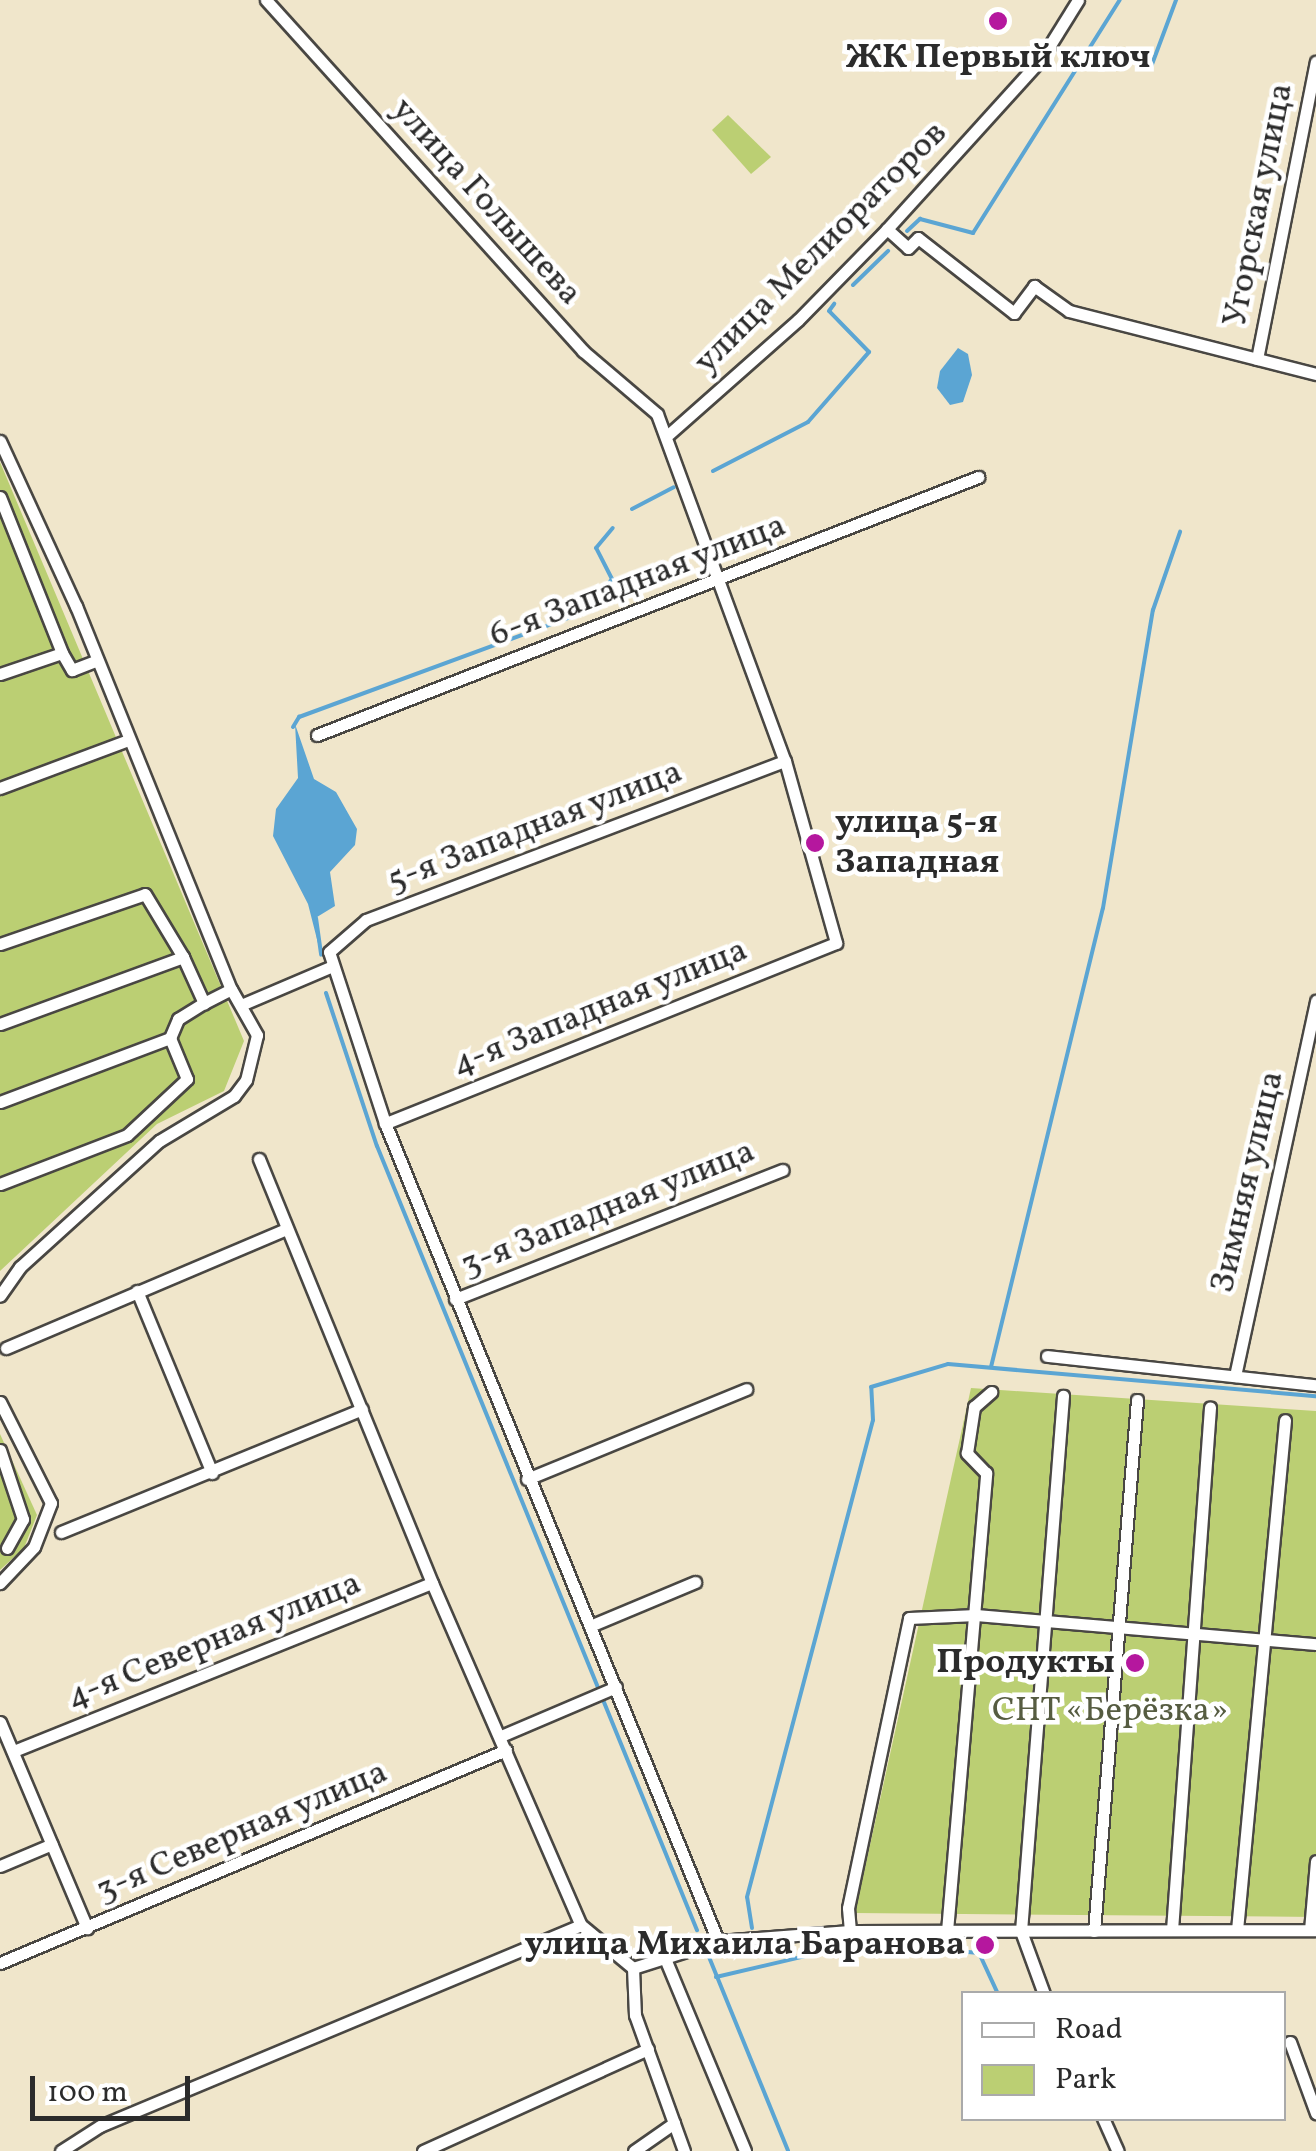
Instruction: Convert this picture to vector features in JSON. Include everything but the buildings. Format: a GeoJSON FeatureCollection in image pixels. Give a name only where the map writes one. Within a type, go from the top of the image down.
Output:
{"type":"FeatureCollection","features":[{"type":"Feature","properties":{"kind":"street","name":"улица Голышева"},"geometry":{"type":"LineString","coordinates":[[266,0],[583,351],[657,414],[669,434]]}},
{"type":"Feature","properties":{"kind":"street","name":"улица Мелиораторов"},"geometry":{"type":"LineString","coordinates":[[669,434],[798,320],[887,228],[1042,58],[1078,0]]}},
{"type":"Feature","properties":{"kind":"street","name":"Угорская улица"},"geometry":{"type":"LineString","coordinates":[[1257,358],[1316,62]]}},
{"type":"Feature","properties":{"kind":"street"},"geometry":{"type":"LineString","coordinates":[[887,228],[908,248],[918,238],[1014,313],[1034,286],[1069,311],[1316,374]]}},
{"type":"Feature","properties":{"kind":"street"},"geometry":{"type":"LineString","coordinates":[[669,434],[785,761]]}},
{"type":"Feature","properties":{"kind":"street"},"geometry":{"type":"LineString","coordinates":[[0,441],[96,661],[231,989],[256,1035],[246,1080],[234,1096],[158,1142],[20,1267],[0,1296]]}},
{"type":"Feature","properties":{"kind":"street","name":"6-я Западная улица"},"geometry":{"type":"LineString","coordinates":[[316,736],[978,477]]}},
{"type":"Feature","properties":{"kind":"street"},"geometry":{"type":"LineString","coordinates":[[0,497],[62,653],[72,670],[96,661]]}},
{"type":"Feature","properties":{"kind":"street"},"geometry":{"type":"LineString","coordinates":[[0,674],[62,653]]}},
{"type":"Feature","properties":{"kind":"street"},"geometry":{"type":"LineString","coordinates":[[0,788],[126,741]]}},
{"type":"Feature","properties":{"kind":"street","name":"4-я Западная улица"},"geometry":{"type":"LineString","coordinates":[[384,1123],[836,943],[785,761]]}},
{"type":"Feature","properties":{"kind":"street","name":"5-я Западная улица"},"geometry":{"type":"LineString","coordinates":[[330,967],[328,952],[366,920],[785,761]]}},
{"type":"Feature","properties":{"kind":"street"},"geometry":{"type":"LineString","coordinates":[[0,944],[145,894],[183,957],[204,1003]]}},
{"type":"Feature","properties":{"kind":"street"},"geometry":{"type":"LineString","coordinates":[[0,1024],[183,957]]}},
{"type":"Feature","properties":{"kind":"street"},"geometry":{"type":"LineString","coordinates":[[241,1005],[330,967],[384,1123],[718,1941]]}},
{"type":"Feature","properties":{"kind":"street"},"geometry":{"type":"LineString","coordinates":[[0,1184],[127,1135],[187,1079],[170,1038],[178,1019],[231,989]]}},
{"type":"Feature","properties":{"kind":"street","name":"Зимняя улица"},"geometry":{"type":"LineString","coordinates":[[1235,1376],[1316,1001]]}},
{"type":"Feature","properties":{"kind":"street"},"geometry":{"type":"LineString","coordinates":[[0,1102],[170,1038]]}},
{"type":"Feature","properties":{"kind":"street"},"geometry":{"type":"LineString","coordinates":[[259,1160],[432,1583],[581,1925],[633,1968]]}},
{"type":"Feature","properties":{"kind":"street","name":"3-я Западная улица"},"geometry":{"type":"LineString","coordinates":[[455,1300],[782,1170]]}},
{"type":"Feature","properties":{"kind":"street"},"geometry":{"type":"LineString","coordinates":[[6,1348],[287,1229]]}},
{"type":"Feature","properties":{"kind":"street"},"geometry":{"type":"LineString","coordinates":[[137,1291],[212,1473]]}},
{"type":"Feature","properties":{"kind":"street"},"geometry":{"type":"LineString","coordinates":[[1048,1356],[1316,1384]]}},
{"type":"Feature","properties":{"kind":"street"},"geometry":{"type":"LineString","coordinates":[[527,1479],[746,1389]]}},
{"type":"Feature","properties":{"kind":"street"},"geometry":{"type":"LineString","coordinates":[[948,1931],[986,1473],[967,1453],[974,1408],[991,1392]]}},
{"type":"Feature","properties":{"kind":"street"},"geometry":{"type":"LineString","coordinates":[[1043,1991],[1021,1930],[1063,1396]]}},
{"type":"Feature","properties":{"kind":"street"},"geometry":{"type":"LineString","coordinates":[[1094,1930],[1137,1400]]}},
{"type":"Feature","properties":{"kind":"street"},"geometry":{"type":"LineString","coordinates":[[0,1402],[51,1503],[34,1548],[0,1583]]}},
{"type":"Feature","properties":{"kind":"street"},"geometry":{"type":"LineString","coordinates":[[1172,1930],[1210,1407]]}},
{"type":"Feature","properties":{"kind":"street"},"geometry":{"type":"LineString","coordinates":[[60,1532],[362,1409]]}},
{"type":"Feature","properties":{"kind":"street"},"geometry":{"type":"LineString","coordinates":[[1237,1930],[1269,1641],[1285,1420]]}},
{"type":"Feature","properties":{"kind":"street"},"geometry":{"type":"LineString","coordinates":[[0,1450],[23,1519],[8,1548]]}},
{"type":"Feature","properties":{"kind":"street"},"geometry":{"type":"LineString","coordinates":[[590,1626],[695,1582]]}},
{"type":"Feature","properties":{"kind":"street","name":"4-я Северная улица"},"geometry":{"type":"LineString","coordinates":[[16,1750],[432,1583]]}},
{"type":"Feature","properties":{"kind":"street"},"geometry":{"type":"LineString","coordinates":[[850,1931],[848,1908],[908,1618],[976,1615],[1316,1644]]}},
{"type":"Feature","properties":{"kind":"street"},"geometry":{"type":"LineString","coordinates":[[501,1736],[616,1688]]}},
{"type":"Feature","properties":{"kind":"street"},"geometry":{"type":"LineString","coordinates":[[2,1721],[87,1928]]}},
{"type":"Feature","properties":{"kind":"street","name":"3-я Северная улица"},"geometry":{"type":"LineString","coordinates":[[0,1963],[506,1750]]}},
{"type":"Feature","properties":{"kind":"street"},"geometry":{"type":"LineString","coordinates":[[0,1866],[52,1844]]}},
{"type":"Feature","properties":{"kind":"street"},"geometry":{"type":"LineString","coordinates":[[633,1968],[718,1941],[850,1931],[1313,1930],[1316,1860]]}},
{"type":"Feature","properties":{"kind":"street"},"geometry":{"type":"LineString","coordinates":[[62,2151],[100,2126],[581,1925]]}},
{"type":"Feature","properties":{"kind":"street"},"geometry":{"type":"LineString","coordinates":[[664,1956],[745,2151]]}},
{"type":"Feature","properties":{"kind":"street"},"geometry":{"type":"LineString","coordinates":[[633,1968],[631,1994],[684,2151]]}},
{"type":"Feature","properties":{"kind":"street"},"geometry":{"type":"LineString","coordinates":[[1290,2042],[1316,2113]]}},
{"type":"Feature","properties":{"kind":"street"},"geometry":{"type":"LineString","coordinates":[[422,2151],[648,2049]]}},
{"type":"Feature","properties":{"kind":"street"},"geometry":{"type":"LineString","coordinates":[[1104,2121],[1118,2151]]}},
{"type":"Feature","properties":{"kind":"street"},"geometry":{"type":"LineString","coordinates":[[634,2151],[674,2123]]}},
{"type":"Feature","properties":{"kind":"green space"},"geometry":{"type":"Polygon","coordinates":[[[728,115],[771,157],[751,174],[712,130],[728,115]]]}},
{"type":"Feature","properties":{"kind":"green space"},"geometry":{"type":"Polygon","coordinates":[[[0,462],[244,1041],[224,1091],[157,1124],[0,1271],[0,462]]]}},
{"type":"Feature","properties":{"kind":"green space","name":"СНТ «Берёзка»"},"geometry":{"type":"Polygon","coordinates":[[[971,1388],[1316,1411],[1316,1917],[855,1913],[971,1388]]]}},
{"type":"Feature","properties":{"kind":"green space"},"geometry":{"type":"Polygon","coordinates":[[[0,1434],[37,1515],[24,1548],[0,1570],[0,1434]]]}},
{"type":"Feature","properties":{"kind":"water"},"geometry":{"type":"Polygon","coordinates":[[[958,348],[968,354],[972,375],[963,402],[950,405],[937,388],[940,371],[958,348]]]}},
{"type":"Feature","properties":{"kind":"water"},"geometry":{"type":"Polygon","coordinates":[[[295,724],[314,779],[336,792],[357,829],[355,845],[330,872],[335,906],[317,917],[321,955],[308,904],[273,836],[276,809],[298,778],[295,724]]]}},
{"type":"Feature","properties":{"kind":"waterway"},"geometry":{"type":"LineString","coordinates":[[907,231],[920,219],[973,233],[1120,0]]}},
{"type":"Feature","properties":{"kind":"waterway"},"geometry":{"type":"LineString","coordinates":[[1151,67],[1176,0]]}},
{"type":"Feature","properties":{"kind":"waterway"},"geometry":{"type":"LineString","coordinates":[[853,285],[888,251]]}},
{"type":"Feature","properties":{"kind":"waterway"},"geometry":{"type":"LineString","coordinates":[[713,471],[808,422],[869,352],[829,311],[834,304]]}},
{"type":"Feature","properties":{"kind":"waterway"},"geometry":{"type":"LineString","coordinates":[[632,509],[674,487]]}},
{"type":"Feature","properties":{"kind":"waterway"},"geometry":{"type":"LineString","coordinates":[[293,727],[299,717],[585,612],[612,579],[596,548],[613,528]]}},
{"type":"Feature","properties":{"kind":"waterway"},"geometry":{"type":"LineString","coordinates":[[991,1367],[1103,908],[1153,610],[1180,532]]}},
{"type":"Feature","properties":{"kind":"waterway"},"geometry":{"type":"LineString","coordinates":[[316,918],[321,955]]}},
{"type":"Feature","properties":{"kind":"waterway"},"geometry":{"type":"LineString","coordinates":[[326,993],[377,1146],[697,1930]]}},
{"type":"Feature","properties":{"kind":"waterway"},"geometry":{"type":"LineString","coordinates":[[752,1928],[747,1897],[873,1420],[871,1387],[948,1364],[1316,1396]]}},
{"type":"Feature","properties":{"kind":"waterway"},"geometry":{"type":"LineString","coordinates":[[716,1977],[844,1947],[925,1948],[979,1953],[997,1991]]}},
{"type":"Feature","properties":{"kind":"waterway"},"geometry":{"type":"LineString","coordinates":[[709,1957],[788,2151]]}},
{"type":"Feature","properties":{"kind":"place","name":"ЖК Первый ключ"},"geometry":{"type":"Point","coordinates":[998,21]}},
{"type":"Feature","properties":{"kind":"place","name":"улица 5-я Западная"},"geometry":{"type":"Point","coordinates":[815,843]}},
{"type":"Feature","properties":{"kind":"place","name":"Продукты"},"geometry":{"type":"Point","coordinates":[1135,1663]}},
{"type":"Feature","properties":{"kind":"place","name":"улица Михаила Баранова"},"geometry":{"type":"Point","coordinates":[985,1945]}}]}
